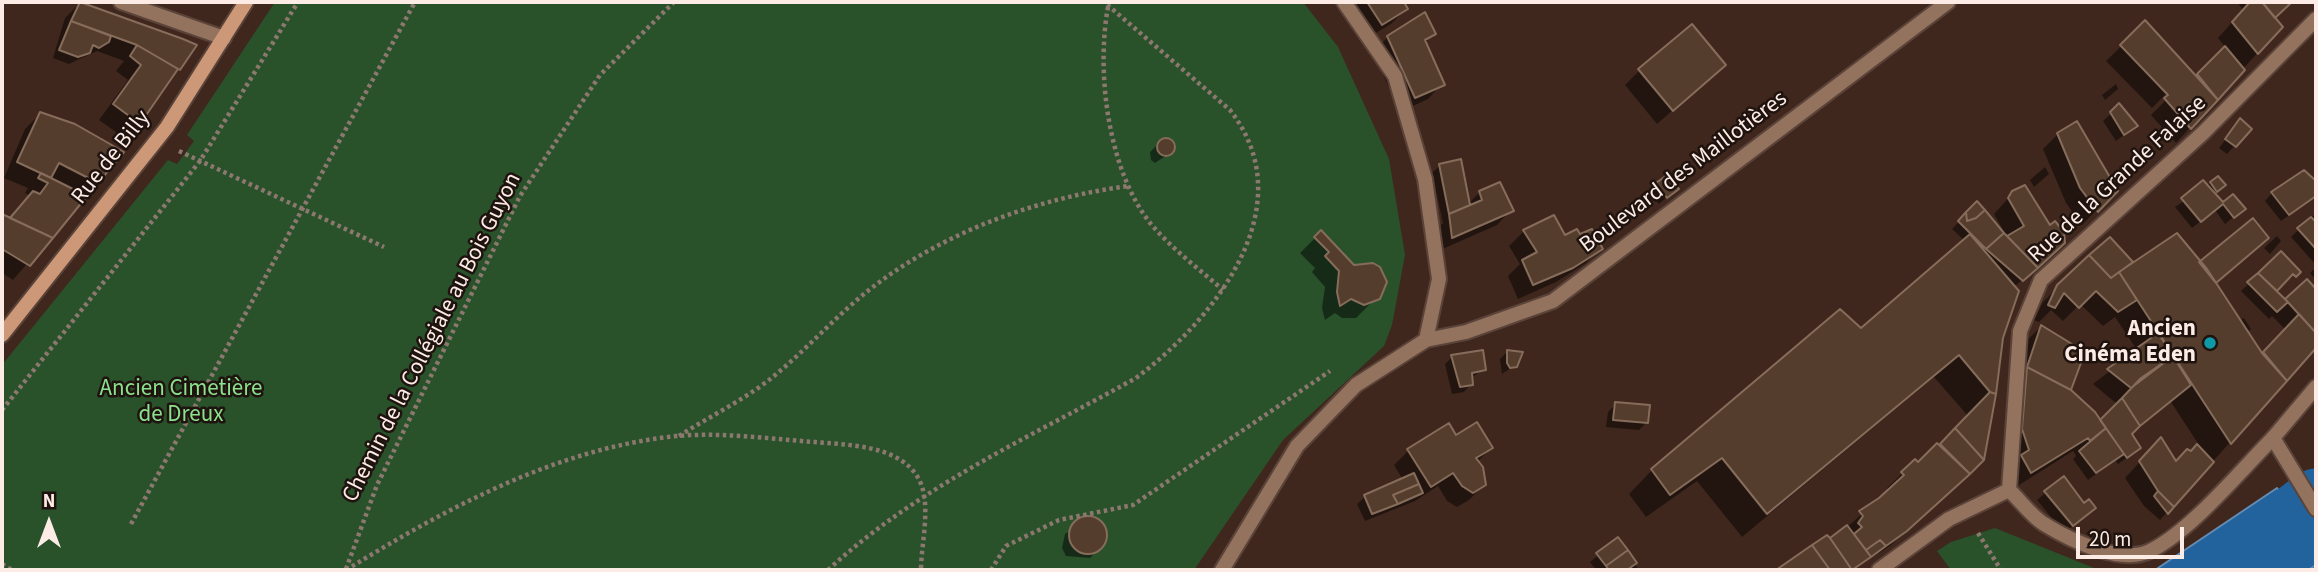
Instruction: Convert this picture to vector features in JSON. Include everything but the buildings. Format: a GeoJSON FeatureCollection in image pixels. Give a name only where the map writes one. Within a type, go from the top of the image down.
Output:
{"type":"FeatureCollection","features":[{"type":"Feature","properties":{"kind":"main road","name":"Rue de Billy"},"geometry":{"type":"LineString","coordinates":[[2,335],[156,141],[246,2]]}},
{"type":"Feature","properties":{"kind":"street"},"geometry":{"type":"LineString","coordinates":[[121,2],[224,38]]}},
{"type":"Feature","properties":{"kind":"street"},"geometry":{"type":"LineString","coordinates":[[1222,570],[1297,446],[1356,385],[1426,340],[1438,279],[1425,179],[1395,76],[1344,2]]}},
{"type":"Feature","properties":{"kind":"street","name":"Boulevard des Maillotières"},"geometry":{"type":"LineString","coordinates":[[1426,340],[1466,332],[1553,301],[1948,2]]}},
{"type":"Feature","properties":{"kind":"street","name":"Rue de la Grande Falaise"},"geometry":{"type":"LineString","coordinates":[[2009,490],[2020,331],[2041,280],[2203,134],[2316,19]]}},
{"type":"Feature","properties":{"kind":"street"},"geometry":{"type":"LineString","coordinates":[[1879,570],[1965,511],[2009,490],[2042,523],[2111,555],[2131,556],[2150,551],[2185,526],[2273,438],[2316,387]]}},
{"type":"Feature","properties":{"kind":"street"},"geometry":{"type":"LineString","coordinates":[[2273,438],[2316,509]]}},
{"type":"Feature","properties":{"kind":"path"},"geometry":{"type":"LineString","coordinates":[[2,410],[200,161],[298,2]]}},
{"type":"Feature","properties":{"kind":"path"},"geometry":{"type":"LineString","coordinates":[[131,524],[415,2]]}},
{"type":"Feature","properties":{"kind":"path","name":"Chemin de la Collégiale au Bois Guyon"},"geometry":{"type":"LineString","coordinates":[[346,570],[377,485],[520,195],[600,75],[674,2]]}},
{"type":"Feature","properties":{"kind":"path"},"geometry":{"type":"LineString","coordinates":[[1106,4],[1103,76],[1108,109],[1129,187],[1158,231],[1223,290]]}},
{"type":"Feature","properties":{"kind":"path"},"geometry":{"type":"LineString","coordinates":[[828,570],[858,543],[923,495],[1136,378],[1192,329],[1223,290],[1243,255],[1251,230],[1258,176],[1254,150],[1245,130],[1230,110],[1106,4]]}},
{"type":"Feature","properties":{"kind":"path"},"geometry":{"type":"LineString","coordinates":[[156,141],[384,247]]}},
{"type":"Feature","properties":{"kind":"path"},"geometry":{"type":"LineString","coordinates":[[679,436],[772,377],[870,290],[916,259],[996,218],[1085,192],[1129,187]]}},
{"type":"Feature","properties":{"kind":"path"},"geometry":{"type":"LineString","coordinates":[[990,570],[1006,546],[1059,520],[1133,505],[1341,364]]}},
{"type":"Feature","properties":{"kind":"path"},"geometry":{"type":"LineString","coordinates":[[346,570],[406,534],[516,479],[618,444],[679,436],[718,435],[874,449],[909,466],[918,478],[923,495],[921,570]]}},
{"type":"Feature","properties":{"kind":"path"},"geometry":{"type":"LineString","coordinates":[[1965,511],[2001,570]]}},
{"type":"Feature","properties":{"kind":"path"},"geometry":{"type":"LineString","coordinates":[[2,564],[12,570]]}},
{"type":"Feature","properties":{"kind":"green space","name":"Ancien Cimetière de Dreux"},"geometry":{"type":"Polygon","coordinates":[[[275,2],[1303,2],[1338,47],[1389,159],[1405,255],[1392,325],[1384,346],[1283,440],[1194,570],[2,570],[2,365],[168,160],[177,164],[194,141],[187,135],[275,2]]]}},
{"type":"Feature","properties":{"kind":"green space"},"geometry":{"type":"Polygon","coordinates":[[[1995,528],[2099,570],[1951,570],[1937,551],[1951,542],[1995,528]]]}},
{"type":"Feature","properties":{"kind":"water"},"geometry":{"type":"Polygon","coordinates":[[[2277,488],[2316,546],[2316,565],[2308,570],[2155,570],[2277,488]]]}},
{"type":"Feature","properties":{"kind":"waterway"},"geometry":{"type":"LineString","coordinates":[[2227,570],[2316,501]]}},
{"type":"Feature","properties":{"kind":"place","name":"Ancien Cinéma Eden"},"geometry":{"type":"Point","coordinates":[2210,343]}}]}
